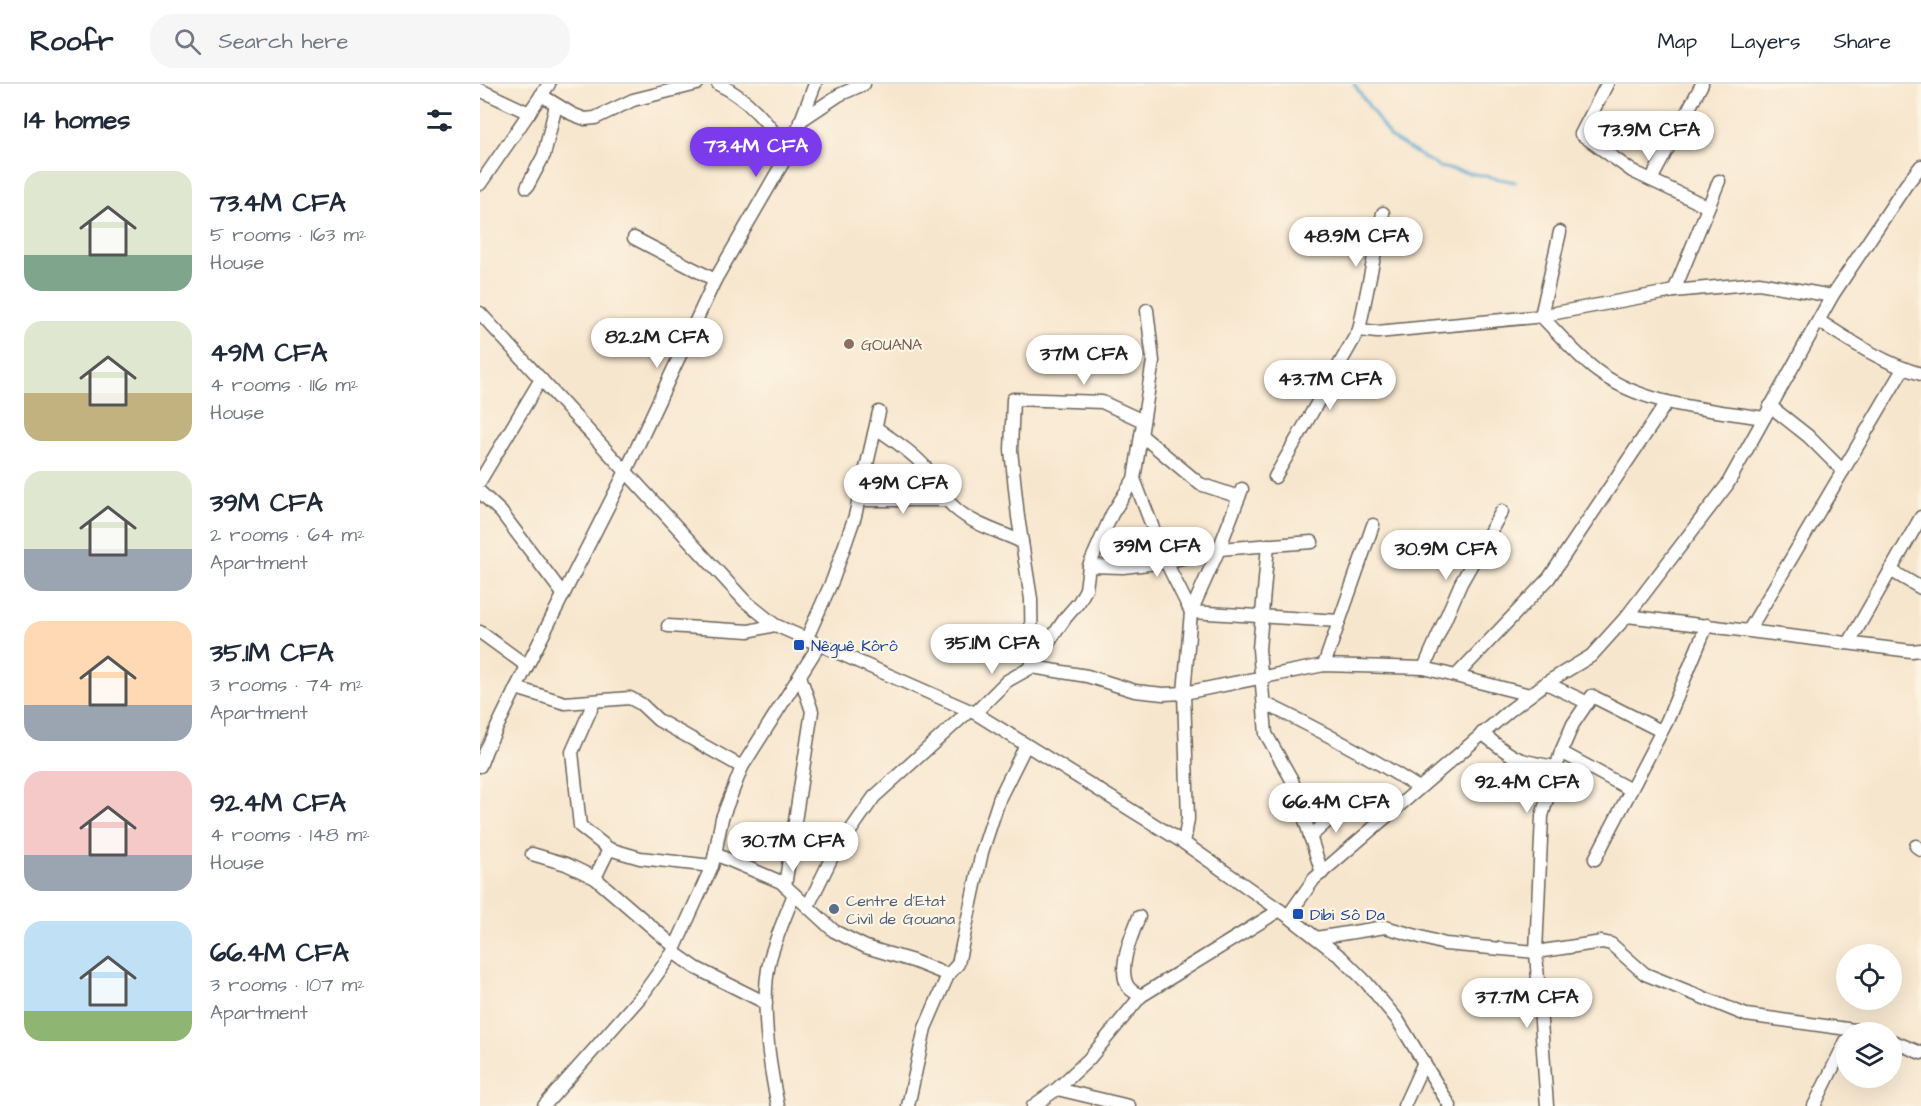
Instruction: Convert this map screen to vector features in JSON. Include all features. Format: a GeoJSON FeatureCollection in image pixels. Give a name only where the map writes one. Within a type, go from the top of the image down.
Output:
{"type":"FeatureCollection","features":[{"type":"Feature","properties":{"kind":"street"},"geometry":{"type":"LineString","coordinates":[[480,184],[549,84]]}},
{"type":"Feature","properties":{"kind":"street"},"geometry":{"type":"LineString","coordinates":[[541,95],[585,119],[595,118],[633,100],[697,84]]}},
{"type":"Feature","properties":{"kind":"street"},"geometry":{"type":"LineString","coordinates":[[718,84],[744,100],[760,114],[789,152]]}},
{"type":"Feature","properties":{"kind":"street"},"geometry":{"type":"LineString","coordinates":[[480,766],[483,748],[626,471],[715,280],[789,152],[815,84]]}},
{"type":"Feature","properties":{"kind":"street"},"geometry":{"type":"LineString","coordinates":[[800,121],[839,95],[864,84]]}},
{"type":"Feature","properties":{"kind":"street"},"geometry":{"type":"LineString","coordinates":[[1607,84],[1581,134],[1632,171],[1708,207]]}},
{"type":"Feature","properties":{"kind":"street"},"geometry":{"type":"LineString","coordinates":[[1651,180],[1702,84]]}},
{"type":"Feature","properties":{"kind":"street"},"geometry":{"type":"LineString","coordinates":[[480,90],[529,112]]}},
{"type":"Feature","properties":{"kind":"street"},"geometry":{"type":"LineString","coordinates":[[527,187],[544,155],[556,105]]}},
{"type":"Feature","properties":{"kind":"street"},"geometry":{"type":"LineString","coordinates":[[1033,1106],[1057,1089],[1089,1059],[1141,996],[1284,913],[1314,879],[1482,733],[1546,683],[1591,656],[1627,616],[1727,485],[1832,296],[1921,166]]}},
{"type":"Feature","properties":{"kind":"street"},"geometry":{"type":"LineString","coordinates":[[1674,291],[1719,181]]}},
{"type":"Feature","properties":{"kind":"street"},"geometry":{"type":"LineString","coordinates":[[1275,477],[1359,330],[1383,213]]}},
{"type":"Feature","properties":{"kind":"street"},"geometry":{"type":"LineString","coordinates":[[1541,316],[1560,232]]}},
{"type":"Feature","properties":{"kind":"street"},"geometry":{"type":"LineString","coordinates":[[634,238],[715,280]]}},
{"type":"Feature","properties":{"kind":"street"},"geometry":{"type":"LineString","coordinates":[[1359,330],[1377,332],[1541,316],[1674,291],[1759,283],[1832,296]]}},
{"type":"Feature","properties":{"kind":"street"},"geometry":{"type":"LineString","coordinates":[[808,906],[832,857],[874,797],[1007,681],[1032,667],[1079,602],[1086,589],[1089,566],[1112,514],[1134,479],[1153,361],[1147,310]]}},
{"type":"Feature","properties":{"kind":"street"},"geometry":{"type":"LineString","coordinates":[[480,313],[745,601],[775,625],[972,712],[1184,843],[1284,913],[1342,958],[1366,982],[1397,1019],[1450,1106]]}},
{"type":"Feature","properties":{"kind":"street"},"geometry":{"type":"LineString","coordinates":[[1541,316],[1596,371],[1632,391],[1667,402],[1764,418]]}},
{"type":"Feature","properties":{"kind":"street"},"geometry":{"type":"LineString","coordinates":[[1819,321],[1867,352],[1903,369],[1921,374]]}},
{"type":"Feature","properties":{"kind":"street"},"geometry":{"type":"LineString","coordinates":[[1749,630],[1903,369]]}},
{"type":"Feature","properties":{"kind":"street"},"geometry":{"type":"LineString","coordinates":[[480,481],[541,379]]}},
{"type":"Feature","properties":{"kind":"street"},"geometry":{"type":"LineString","coordinates":[[1032,667],[1032,599],[1022,542],[1011,450],[1013,399],[1102,402],[1143,421]]}},
{"type":"Feature","properties":{"kind":"street"},"geometry":{"type":"LineString","coordinates":[[1456,676],[1549,578],[1667,402]]}},
{"type":"Feature","properties":{"kind":"street"},"geometry":{"type":"LineString","coordinates":[[1770,406],[1808,436],[1843,471]]}},
{"type":"Feature","properties":{"kind":"street"},"geometry":{"type":"LineString","coordinates":[[806,639],[833,579],[855,516],[879,412]]}},
{"type":"Feature","properties":{"kind":"street"},"geometry":{"type":"LineString","coordinates":[[876,428],[912,453],[928,470],[938,488],[955,509],[974,521],[1022,542]]}},
{"type":"Feature","properties":{"kind":"street"},"geometry":{"type":"LineString","coordinates":[[1141,435],[1200,484],[1240,493],[1219,549],[1191,612],[1184,693],[1188,819],[1184,843]]}},
{"type":"Feature","properties":{"kind":"street"},"geometry":{"type":"LineString","coordinates":[[1134,479],[1166,562],[1191,612]]}},
{"type":"Feature","properties":{"kind":"street"},"geometry":{"type":"LineString","coordinates":[[480,492],[501,512],[563,594]]}},
{"type":"Feature","properties":{"kind":"street"},"geometry":{"type":"LineString","coordinates":[[859,500],[948,500]]}},
{"type":"Feature","properties":{"kind":"street"},"geometry":{"type":"LineString","coordinates":[[1424,668],[1461,583],[1502,511]]}},
{"type":"Feature","properties":{"kind":"street"},"geometry":{"type":"LineString","coordinates":[[1849,643],[1921,517]]}},
{"type":"Feature","properties":{"kind":"street"},"geometry":{"type":"LineString","coordinates":[[1324,665],[1373,525]]}},
{"type":"Feature","properties":{"kind":"street"},"geometry":{"type":"LineString","coordinates":[[1089,566],[1123,567],[1166,562],[1219,549],[1312,542]]}},
{"type":"Feature","properties":{"kind":"street"},"geometry":{"type":"LineString","coordinates":[[1268,545],[1259,649],[1266,734],[1292,780],[1322,873]]}},
{"type":"Feature","properties":{"kind":"street"},"geometry":{"type":"LineString","coordinates":[[1890,570],[1921,588]]}},
{"type":"Feature","properties":{"kind":"street"},"geometry":{"type":"LineString","coordinates":[[1191,612],[1339,621]]}},
{"type":"Feature","properties":{"kind":"street"},"geometry":{"type":"LineString","coordinates":[[1627,616],[1911,651],[1921,650]]}},
{"type":"Feature","properties":{"kind":"street"},"geometry":{"type":"LineString","coordinates":[[668,626],[749,631],[775,625]]}},
{"type":"Feature","properties":{"kind":"street"},"geometry":{"type":"LineString","coordinates":[[1595,860],[1661,731],[1707,625]]}},
{"type":"Feature","properties":{"kind":"street"},"geometry":{"type":"LineString","coordinates":[[480,632],[527,666]]}},
{"type":"Feature","properties":{"kind":"street"},"geometry":{"type":"LineString","coordinates":[[544,1106],[643,994],[674,950],[712,866],[722,818],[742,767],[819,645]]}},
{"type":"Feature","properties":{"kind":"street"},"geometry":{"type":"LineString","coordinates":[[1032,667],[1087,676],[1135,691],[1162,694],[1184,693],[1324,665],[1424,668],[1530,695]]}},
{"type":"Feature","properties":{"kind":"street"},"geometry":{"type":"LineString","coordinates":[[778,1106],[770,1069],[765,987],[770,958],[790,890],[812,711],[800,676]]}},
{"type":"Feature","properties":{"kind":"street"},"geometry":{"type":"LineString","coordinates":[[1546,683],[1587,703]]}},
{"type":"Feature","properties":{"kind":"street"},"geometry":{"type":"LineString","coordinates":[[516,688],[565,704],[630,698],[641,704],[658,720],[742,767]]}},
{"type":"Feature","properties":{"kind":"street"},"geometry":{"type":"LineString","coordinates":[[1547,1106],[1536,952],[1542,816],[1556,767],[1573,724],[1592,696],[1661,731]]}},
{"type":"Feature","properties":{"kind":"street"},"geometry":{"type":"LineString","coordinates":[[594,702],[572,752],[580,826],[609,849],[640,858],[712,866]]}},
{"type":"Feature","properties":{"kind":"street"},"geometry":{"type":"LineString","coordinates":[[1264,704],[1317,728],[1373,758],[1419,788]]}},
{"type":"Feature","properties":{"kind":"street"},"geometry":{"type":"LineString","coordinates":[[1482,733],[1507,754],[1521,761],[1556,767]]}},
{"type":"Feature","properties":{"kind":"street"},"geometry":{"type":"LineString","coordinates":[[908,1106],[925,1028],[948,975],[958,964],[982,852],[1000,797],[1026,745]]}},
{"type":"Feature","properties":{"kind":"street"},"geometry":{"type":"LineString","coordinates":[[1561,752],[1631,790]]}},
{"type":"Feature","properties":{"kind":"street"},"geometry":{"type":"LineString","coordinates":[[1310,837],[1342,808]]}},
{"type":"Feature","properties":{"kind":"street"},"geometry":{"type":"LineString","coordinates":[[595,878],[609,849]]}},
{"type":"Feature","properties":{"kind":"street"},"geometry":{"type":"LineString","coordinates":[[532,854],[566,864],[595,878],[696,968],[766,1003]]}},
{"type":"Feature","properties":{"kind":"street"},"geometry":{"type":"LineString","coordinates":[[715,854],[790,890],[834,931],[866,947],[913,961],[948,975]]}},
{"type":"Feature","properties":{"kind":"street"},"geometry":{"type":"LineString","coordinates":[[1139,917],[1124,965],[1125,980],[1130,989],[1141,996]]}},
{"type":"Feature","properties":{"kind":"street"},"geometry":{"type":"LineString","coordinates":[[1316,938],[1385,927],[1445,944],[1536,952],[1602,942],[1611,944],[1645,974],[1746,1015],[1836,1031]]}},
{"type":"Feature","properties":{"kind":"street"},"geometry":{"type":"LineString","coordinates":[[1902,1045],[1921,1053]]}},
{"type":"Feature","properties":{"kind":"street"},"geometry":{"type":"LineString","coordinates":[[1404,1106],[1424,1062]]}},
{"type":"Feature","properties":{"kind":"street"},"geometry":{"type":"LineString","coordinates":[[1814,1106],[1836,1062]]}},
{"type":"Feature","properties":{"kind":"street"},"geometry":{"type":"LineString","coordinates":[[1057,1089],[1129,1106]]}},
{"type":"Feature","properties":{"kind":"waterway"},"geometry":{"type":"LineString","coordinates":[[1354,84],[1390,137],[1439,167],[1515,182]]}},
{"type":"Feature","properties":{"kind":"place","name":"GOUANA"},"geometry":{"type":"Point","coordinates":[849,344]}},
{"type":"Feature","properties":{"kind":"place","name":"Nêguê Kôrô"},"geometry":{"type":"Point","coordinates":[799,645]}},
{"type":"Feature","properties":{"kind":"place","name":"Centre d'Etat Civil de Gouana"},"geometry":{"type":"Point","coordinates":[834,909]}},
{"type":"Feature","properties":{"kind":"place","name":"Dibi Sô Da"},"geometry":{"type":"Point","coordinates":[1298,914]}}]}
